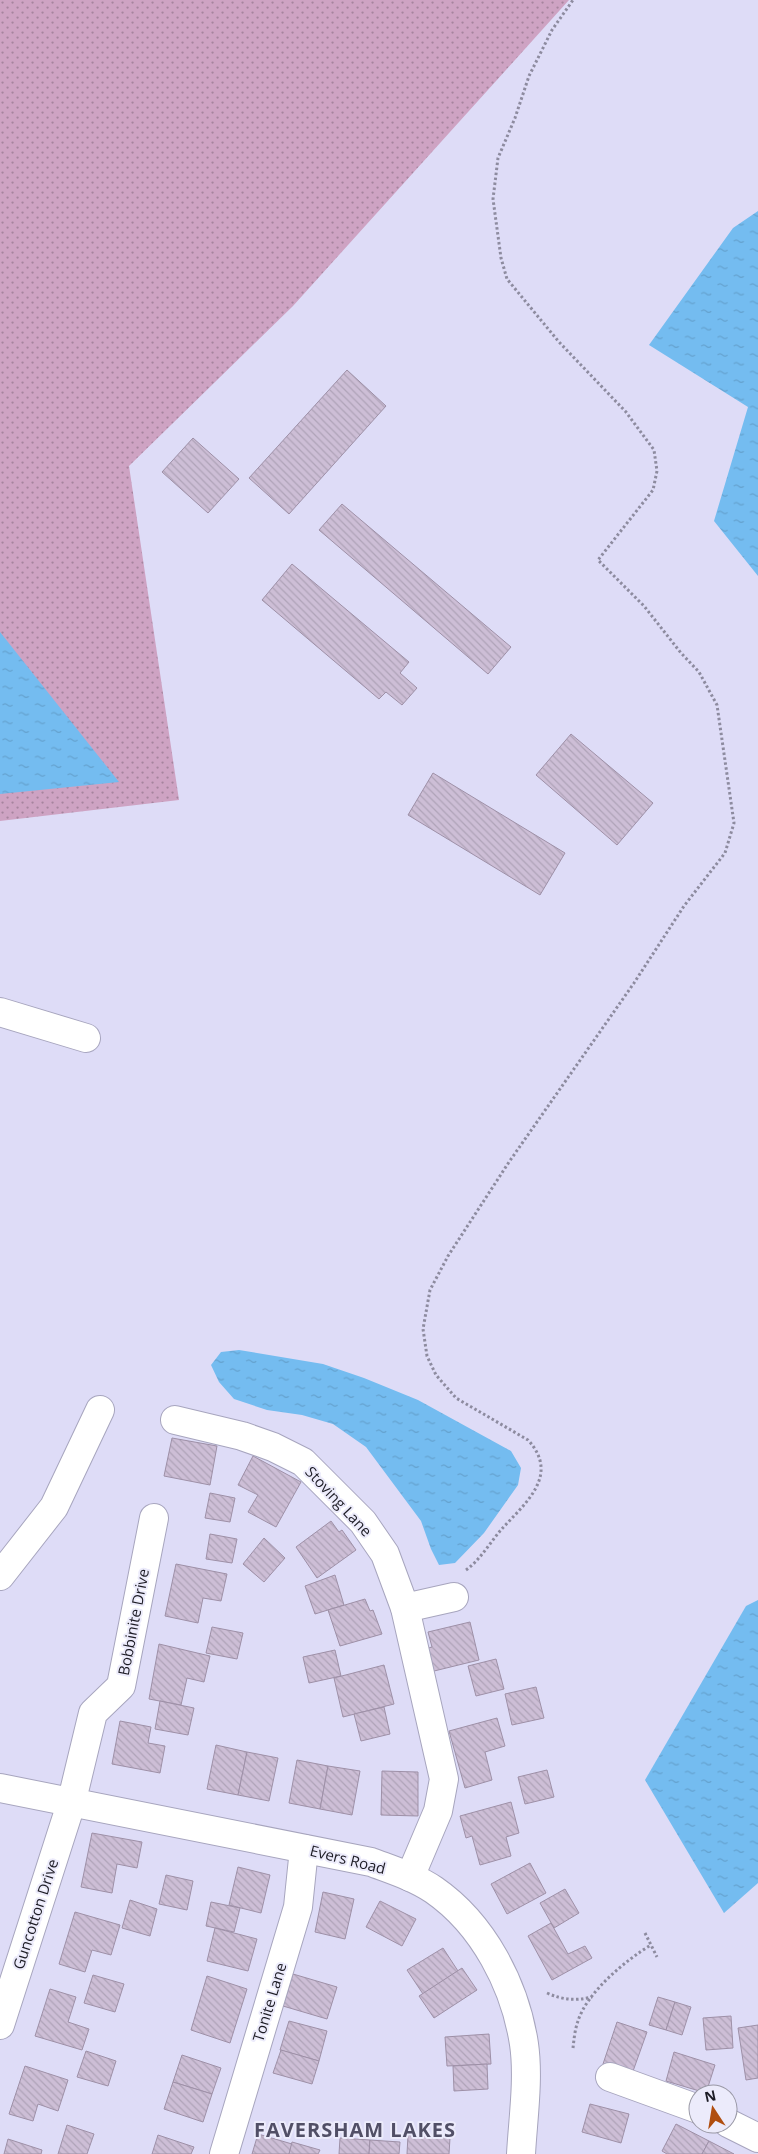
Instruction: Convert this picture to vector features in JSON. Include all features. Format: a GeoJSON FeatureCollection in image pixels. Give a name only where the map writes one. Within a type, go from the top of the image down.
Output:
{"type":"FeatureCollection","features":[{"type":"Feature","properties":{"kind":"street"},"geometry":{"type":"LineString","coordinates":[[0,1012],[86,1038]]}},
{"type":"Feature","properties":{"kind":"street"},"geometry":{"type":"LineString","coordinates":[[0,1576],[54,1506],[100,1410]]}},
{"type":"Feature","properties":{"kind":"street","name":"Stoving Lane"},"geometry":{"type":"LineString","coordinates":[[175,1420],[242,1436],[272,1446],[303,1462],[363,1522],[385,1554],[405,1608],[444,1779],[438,1811],[410,1877]]}},
{"type":"Feature","properties":{"kind":"street","name":"Bobbinite Drive"},"geometry":{"type":"LineString","coordinates":[[71,1804],[94,1713],[120,1686],[154,1518]]}},
{"type":"Feature","properties":{"kind":"street"},"geometry":{"type":"LineString","coordinates":[[405,1608],[454,1597]]}},
{"type":"Feature","properties":{"kind":"street","name":"Evers Road"},"geometry":{"type":"LineString","coordinates":[[0,1788],[71,1804],[112,1809],[371,1862],[410,1877],[434,1890],[461,1915],[481,1938],[500,1965],[515,2003],[524,2045],[521,2154]]}},
{"type":"Feature","properties":{"kind":"street","name":"Guncotton Drive"},"geometry":{"type":"LineString","coordinates":[[0,2025],[71,1804]]}},
{"type":"Feature","properties":{"kind":"street","name":"Tonite Lane"},"geometry":{"type":"LineString","coordinates":[[224,2154],[298,1907],[304,1848]]}},
{"type":"Feature","properties":{"kind":"street"},"geometry":{"type":"LineString","coordinates":[[610,2077],[688,2105]]}},
{"type":"Feature","properties":{"kind":"street"},"geometry":{"type":"LineString","coordinates":[[738,2128],[758,2138]]}},
{"type":"Feature","properties":{"kind":"path"},"geometry":{"type":"LineString","coordinates":[[454,1597],[452,1581],[470,1567],[530,1497],[541,1478],[541,1463],[536,1449],[528,1440],[456,1398],[436,1375],[427,1356],[423,1330],[430,1290],[448,1256],[509,1162],[634,983],[684,906],[725,853],[734,823],[717,705],[699,672],[681,653],[644,606],[598,560],[653,490],[657,471],[654,450],[626,412],[558,342],[507,279],[501,258],[493,199],[498,158],[515,118],[529,76],[552,30],[573,0]]}},
{"type":"Feature","properties":{"kind":"path"},"geometry":{"type":"LineString","coordinates":[[645,1933],[657,1957]]}},
{"type":"Feature","properties":{"kind":"path"},"geometry":{"type":"LineString","coordinates":[[573,2048],[578,2019],[592,1997],[628,1960],[651,1945]]}},
{"type":"Feature","properties":{"kind":"path"},"geometry":{"type":"LineString","coordinates":[[547,1993],[571,2000],[592,1997]]}},
{"type":"Feature","properties":{"kind":"shaded area"},"geometry":{"type":"Polygon","coordinates":[[[0,0],[569,0],[293,306],[129,466],[179,800],[0,821],[0,0]]]}},
{"type":"Feature","properties":{"kind":"water"},"geometry":{"type":"Polygon","coordinates":[[[758,211],[758,576],[714,521],[748,407],[649,345],[733,228],[758,211]]]}},
{"type":"Feature","properties":{"kind":"water"},"geometry":{"type":"Polygon","coordinates":[[[0,632],[119,782],[0,794],[0,632]]]}},
{"type":"Feature","properties":{"kind":"water"},"geometry":{"type":"Polygon","coordinates":[[[239,1350],[323,1364],[418,1400],[511,1451],[521,1468],[518,1485],[484,1533],[455,1563],[439,1565],[421,1521],[366,1447],[333,1424],[302,1415],[267,1410],[234,1399],[219,1382],[211,1365],[221,1352],[239,1350]]]}},
{"type":"Feature","properties":{"kind":"water"},"geometry":{"type":"Polygon","coordinates":[[[758,1600],[758,1883],[724,1913],[645,1780],[746,1606],[758,1600]]]}},
{"type":"Feature","properties":{"kind":"building"},"geometry":{"type":"Polygon","coordinates":[[[347,370],[386,406],[289,514],[249,478],[347,370]]]}},
{"type":"Feature","properties":{"kind":"building"},"geometry":{"type":"Polygon","coordinates":[[[193,438],[239,479],[208,513],[162,472],[193,438]]]}},
{"type":"Feature","properties":{"kind":"building"},"geometry":{"type":"Polygon","coordinates":[[[342,504],[511,647],[488,674],[319,530],[342,504]]]}},
{"type":"Feature","properties":{"kind":"building"},"geometry":{"type":"Polygon","coordinates":[[[292,564],[409,662],[400,673],[417,688],[402,705],[386,692],[379,699],[262,600],[292,564]]]}},
{"type":"Feature","properties":{"kind":"building"},"geometry":{"type":"Polygon","coordinates":[[[571,734],[653,803],[617,845],[536,775],[571,734]]]}},
{"type":"Feature","properties":{"kind":"building"},"geometry":{"type":"Polygon","coordinates":[[[433,773],[565,853],[540,895],[408,815],[433,773]]]}},
{"type":"Feature","properties":{"kind":"building"},"geometry":{"type":"Polygon","coordinates":[[[172,1438],[217,1446],[210,1485],[164,1476],[172,1438]]]}},
{"type":"Feature","properties":{"kind":"building"},"geometry":{"type":"Polygon","coordinates":[[[253,1456],[301,1482],[276,1527],[248,1512],[258,1495],[238,1485],[253,1456]]]}},
{"type":"Feature","properties":{"kind":"building"},"geometry":{"type":"Polygon","coordinates":[[[210,1493],[235,1498],[230,1522],[205,1518],[210,1493]]]}},
{"type":"Feature","properties":{"kind":"building"},"geometry":{"type":"Polygon","coordinates":[[[331,1521],[339,1532],[342,1530],[356,1550],[317,1578],[296,1547],[331,1521]]]}},
{"type":"Feature","properties":{"kind":"building"},"geometry":{"type":"Polygon","coordinates":[[[210,1534],[237,1539],[232,1563],[206,1559],[210,1534]]]}},
{"type":"Feature","properties":{"kind":"building"},"geometry":{"type":"Polygon","coordinates":[[[264,1538],[285,1558],[264,1582],[243,1564],[264,1538]]]}},
{"type":"Feature","properties":{"kind":"building"},"geometry":{"type":"Polygon","coordinates":[[[176,1564],[227,1574],[221,1601],[203,1598],[198,1623],[165,1616],[176,1564]]]}},
{"type":"Feature","properties":{"kind":"building"},"geometry":{"type":"Polygon","coordinates":[[[335,1575],[344,1605],[315,1614],[305,1586],[335,1575]]]}},
{"type":"Feature","properties":{"kind":"building"},"geometry":{"type":"Polygon","coordinates":[[[365,1599],[370,1611],[373,1610],[382,1634],[340,1646],[328,1610],[365,1599]]]}},
{"type":"Feature","properties":{"kind":"building"},"geometry":{"type":"Polygon","coordinates":[[[470,1622],[479,1660],[430,1672],[425,1649],[432,1647],[428,1632],[470,1622]]]}},
{"type":"Feature","properties":{"kind":"building"},"geometry":{"type":"Polygon","coordinates":[[[212,1627],[243,1633],[237,1659],[206,1653],[212,1627]]]}},
{"type":"Feature","properties":{"kind":"building"},"geometry":{"type":"Polygon","coordinates":[[[159,1644],[210,1656],[204,1682],[187,1678],[181,1705],[149,1699],[159,1644]]]}},
{"type":"Feature","properties":{"kind":"building"},"geometry":{"type":"Polygon","coordinates":[[[335,1650],[341,1676],[309,1683],[303,1657],[335,1650]]]}},
{"type":"Feature","properties":{"kind":"building"},"geometry":{"type":"Polygon","coordinates":[[[496,1659],[504,1689],[476,1696],[468,1666],[496,1659]]]}},
{"type":"Feature","properties":{"kind":"building"},"geometry":{"type":"Polygon","coordinates":[[[384,1665],[394,1704],[343,1717],[334,1678],[384,1665]]]}},
{"type":"Feature","properties":{"kind":"building"},"geometry":{"type":"Polygon","coordinates":[[[536,1687],[544,1718],[512,1725],[505,1694],[536,1687]]]}},
{"type":"Feature","properties":{"kind":"building"},"geometry":{"type":"Polygon","coordinates":[[[160,1701],[194,1708],[188,1735],[155,1729],[160,1701]]]}},
{"type":"Feature","properties":{"kind":"building"},"geometry":{"type":"Polygon","coordinates":[[[384,1707],[390,1734],[361,1741],[354,1714],[384,1707]]]}},
{"type":"Feature","properties":{"kind":"building"},"geometry":{"type":"Polygon","coordinates":[[[497,1718],[505,1746],[485,1752],[492,1780],[465,1788],[449,1731],[497,1718]]]}},
{"type":"Feature","properties":{"kind":"building"},"geometry":{"type":"Polygon","coordinates":[[[120,1721],[151,1727],[148,1743],[165,1746],[160,1773],[112,1764],[120,1721]]]}},
{"type":"Feature","properties":{"kind":"building"},"geometry":{"type":"Polygon","coordinates":[[[216,1745],[247,1752],[238,1795],[207,1789],[216,1745]]]}},
{"type":"Feature","properties":{"kind":"building"},"geometry":{"type":"Polygon","coordinates":[[[247,1752],[278,1758],[269,1801],[238,1795],[247,1752]]]}},
{"type":"Feature","properties":{"kind":"building"},"geometry":{"type":"Polygon","coordinates":[[[297,1760],[328,1766],[320,1809],[289,1803],[297,1760]]]}},
{"type":"Feature","properties":{"kind":"building"},"geometry":{"type":"Polygon","coordinates":[[[328,1766],[360,1771],[352,1815],[320,1809],[328,1766]]]}},
{"type":"Feature","properties":{"kind":"building"},"geometry":{"type":"Polygon","coordinates":[[[547,1770],[554,1797],[525,1804],[518,1777],[547,1770]]]}},
{"type":"Feature","properties":{"kind":"building"},"geometry":{"type":"Polygon","coordinates":[[[382,1771],[418,1772],[418,1816],[381,1815],[382,1771]]]}},
{"type":"Feature","properties":{"kind":"building"},"geometry":{"type":"Polygon","coordinates":[[[511,1802],[519,1833],[506,1837],[511,1856],[480,1865],[472,1836],[466,1838],[460,1816],[511,1802]]]}},
{"type":"Feature","properties":{"kind":"building"},"geometry":{"type":"Polygon","coordinates":[[[92,1833],[142,1842],[137,1868],[117,1864],[112,1893],[81,1887],[92,1833]]]}},
{"type":"Feature","properties":{"kind":"building"},"geometry":{"type":"Polygon","coordinates":[[[530,1863],[546,1893],[507,1914],[491,1884],[530,1863]]]}},
{"type":"Feature","properties":{"kind":"building"},"geometry":{"type":"Polygon","coordinates":[[[238,1867],[270,1875],[261,1913],[229,1905],[238,1867]]]}},
{"type":"Feature","properties":{"kind":"building"},"geometry":{"type":"Polygon","coordinates":[[[166,1875],[193,1881],[187,1910],[159,1904],[166,1875]]]}},
{"type":"Feature","properties":{"kind":"building"},"geometry":{"type":"Polygon","coordinates":[[[565,1889],[579,1913],[554,1928],[540,1903],[565,1889]]]}},
{"type":"Feature","properties":{"kind":"building"},"geometry":{"type":"Polygon","coordinates":[[[323,1892],[354,1899],[345,1939],[315,1932],[323,1892]]]}},
{"type":"Feature","properties":{"kind":"building"},"geometry":{"type":"Polygon","coordinates":[[[130,1900],[157,1909],[150,1936],[122,1928],[130,1900]]]}},
{"type":"Feature","properties":{"kind":"building"},"geometry":{"type":"Polygon","coordinates":[[[380,1901],[416,1919],[402,1946],[366,1927],[380,1901]]]}},
{"type":"Feature","properties":{"kind":"building"},"geometry":{"type":"Polygon","coordinates":[[[211,1902],[240,1908],[234,1932],[206,1926],[211,1902]]]}},
{"type":"Feature","properties":{"kind":"building"},"geometry":{"type":"Polygon","coordinates":[[[75,1912],[120,1925],[111,1955],[92,1950],[85,1972],[59,1964],[75,1912]]]}},
{"type":"Feature","properties":{"kind":"building"},"geometry":{"type":"Polygon","coordinates":[[[551,1923],[568,1954],[585,1946],[592,1958],[552,1980],[528,1936],[551,1923]]]}},
{"type":"Feature","properties":{"kind":"building"},"geometry":{"type":"Polygon","coordinates":[[[215,1928],[257,1939],[248,1971],[207,1961],[215,1928]]]}},
{"type":"Feature","properties":{"kind":"building"},"geometry":{"type":"Polygon","coordinates":[[[443,1948],[458,1971],[423,1994],[407,1970],[443,1948]]]}},
{"type":"Feature","properties":{"kind":"building"},"geometry":{"type":"Polygon","coordinates":[[[462,1968],[477,1990],[434,2018],[419,1996],[462,1968]]]}},
{"type":"Feature","properties":{"kind":"building"},"geometry":{"type":"Polygon","coordinates":[[[293,1974],[337,1987],[327,2019],[283,2006],[293,1974]]]}},
{"type":"Feature","properties":{"kind":"building"},"geometry":{"type":"Polygon","coordinates":[[[93,1975],[124,1984],[115,2012],[84,2003],[93,1975]]]}},
{"type":"Feature","properties":{"kind":"building"},"geometry":{"type":"Polygon","coordinates":[[[207,1976],[247,1989],[230,2043],[191,2030],[207,1976]]]}},
{"type":"Feature","properties":{"kind":"building"},"geometry":{"type":"Polygon","coordinates":[[[50,1989],[76,1997],[68,2022],[89,2029],[82,2050],[35,2036],[50,1989]]]}},
{"type":"Feature","properties":{"kind":"building"},"geometry":{"type":"Polygon","coordinates":[[[658,1997],[675,2002],[666,2030],[649,2025],[658,1997]]]}},
{"type":"Feature","properties":{"kind":"building"},"geometry":{"type":"Polygon","coordinates":[[[675,2002],[691,2007],[682,2035],[666,2030],[675,2002]]]}},
{"type":"Feature","properties":{"kind":"building"},"geometry":{"type":"Polygon","coordinates":[[[731,2016],[733,2048],[706,2050],[703,2018],[731,2016]]]}},
{"type":"Feature","properties":{"kind":"building"},"geometry":{"type":"Polygon","coordinates":[[[289,2021],[327,2031],[319,2061],[280,2050],[289,2021]]]}},
{"type":"Feature","properties":{"kind":"building"},"geometry":{"type":"Polygon","coordinates":[[[617,2022],[647,2032],[632,2074],[603,2064],[617,2022]]]}},
{"type":"Feature","properties":{"kind":"building"},"geometry":{"type":"Polygon","coordinates":[[[758,2025],[758,2078],[746,2080],[738,2028],[758,2025]]]}},
{"type":"Feature","properties":{"kind":"building"},"geometry":{"type":"Polygon","coordinates":[[[489,2034],[491,2064],[447,2066],[445,2037],[489,2034]]]}},
{"type":"Feature","properties":{"kind":"building"},"geometry":{"type":"Polygon","coordinates":[[[281,2050],[319,2061],[312,2084],[273,2073],[281,2050]]]}},
{"type":"Feature","properties":{"kind":"building"},"geometry":{"type":"Polygon","coordinates":[[[86,2051],[116,2061],[108,2086],[77,2077],[86,2051]]]}},
{"type":"Feature","properties":{"kind":"building"},"geometry":{"type":"Polygon","coordinates":[[[674,2052],[715,2065],[709,2084],[688,2084],[688,2088],[666,2081],[674,2052]]]}},
{"type":"Feature","properties":{"kind":"building"},"geometry":{"type":"Polygon","coordinates":[[[182,2055],[221,2068],[212,2094],[173,2082],[182,2055]]]}},
{"type":"Feature","properties":{"kind":"building"},"geometry":{"type":"Polygon","coordinates":[[[487,2064],[488,2089],[454,2091],[453,2066],[487,2064]]]}},
{"type":"Feature","properties":{"kind":"building"},"geometry":{"type":"Polygon","coordinates":[[[25,2066],[68,2080],[58,2111],[38,2104],[33,2121],[9,2114],[25,2066]]]}},
{"type":"Feature","properties":{"kind":"building"},"geometry":{"type":"Polygon","coordinates":[[[173,2082],[212,2094],[203,2122],[164,2109],[173,2082]]]}},
{"type":"Feature","properties":{"kind":"building"},"geometry":{"type":"Polygon","coordinates":[[[590,2104],[629,2114],[621,2143],[582,2132],[590,2104]]]}},
{"type":"Feature","properties":{"kind":"building"},"geometry":{"type":"Polygon","coordinates":[[[676,2124],[688,2130],[688,2134],[695,2134],[709,2141],[702,2154],[667,2154],[662,2151],[676,2124]]]}},
{"type":"Feature","properties":{"kind":"building"},"geometry":{"type":"Polygon","coordinates":[[[67,2125],[94,2134],[87,2154],[58,2154],[67,2125]]]}},
{"type":"Feature","properties":{"kind":"building"},"geometry":{"type":"Polygon","coordinates":[[[258,2134],[292,2144],[289,2154],[252,2154],[258,2134]]]}},
{"type":"Feature","properties":{"kind":"building"},"geometry":{"type":"Polygon","coordinates":[[[158,2135],[194,2147],[191,2154],[152,2154],[158,2135]]]}},
{"type":"Feature","properties":{"kind":"building"},"geometry":{"type":"Polygon","coordinates":[[[408,2135],[450,2138],[449,2154],[407,2154],[408,2135]]]}},
{"type":"Feature","properties":{"kind":"building"},"geometry":{"type":"Polygon","coordinates":[[[340,2138],[370,2140],[369,2154],[339,2154],[340,2138]]]}},
{"type":"Feature","properties":{"kind":"building"},"geometry":{"type":"Polygon","coordinates":[[[8,2139],[42,2150],[41,2154],[4,2154],[8,2139]]]}},
{"type":"Feature","properties":{"kind":"building"},"geometry":{"type":"Polygon","coordinates":[[[370,2140],[400,2142],[399,2154],[369,2154],[370,2140]]]}},
{"type":"Feature","properties":{"kind":"building"},"geometry":{"type":"Polygon","coordinates":[[[709,2141],[734,2154],[702,2154],[709,2141]]]}},
{"type":"Feature","properties":{"kind":"building"},"geometry":{"type":"Polygon","coordinates":[[[292,2142],[320,2150],[318,2154],[289,2154],[292,2142]]]}},
{"type":"Feature","properties":{"kind":"district","name":"FAVERSHAM LAKES"},"geometry":{"type":"Point","coordinates":[355,2129]}}]}
